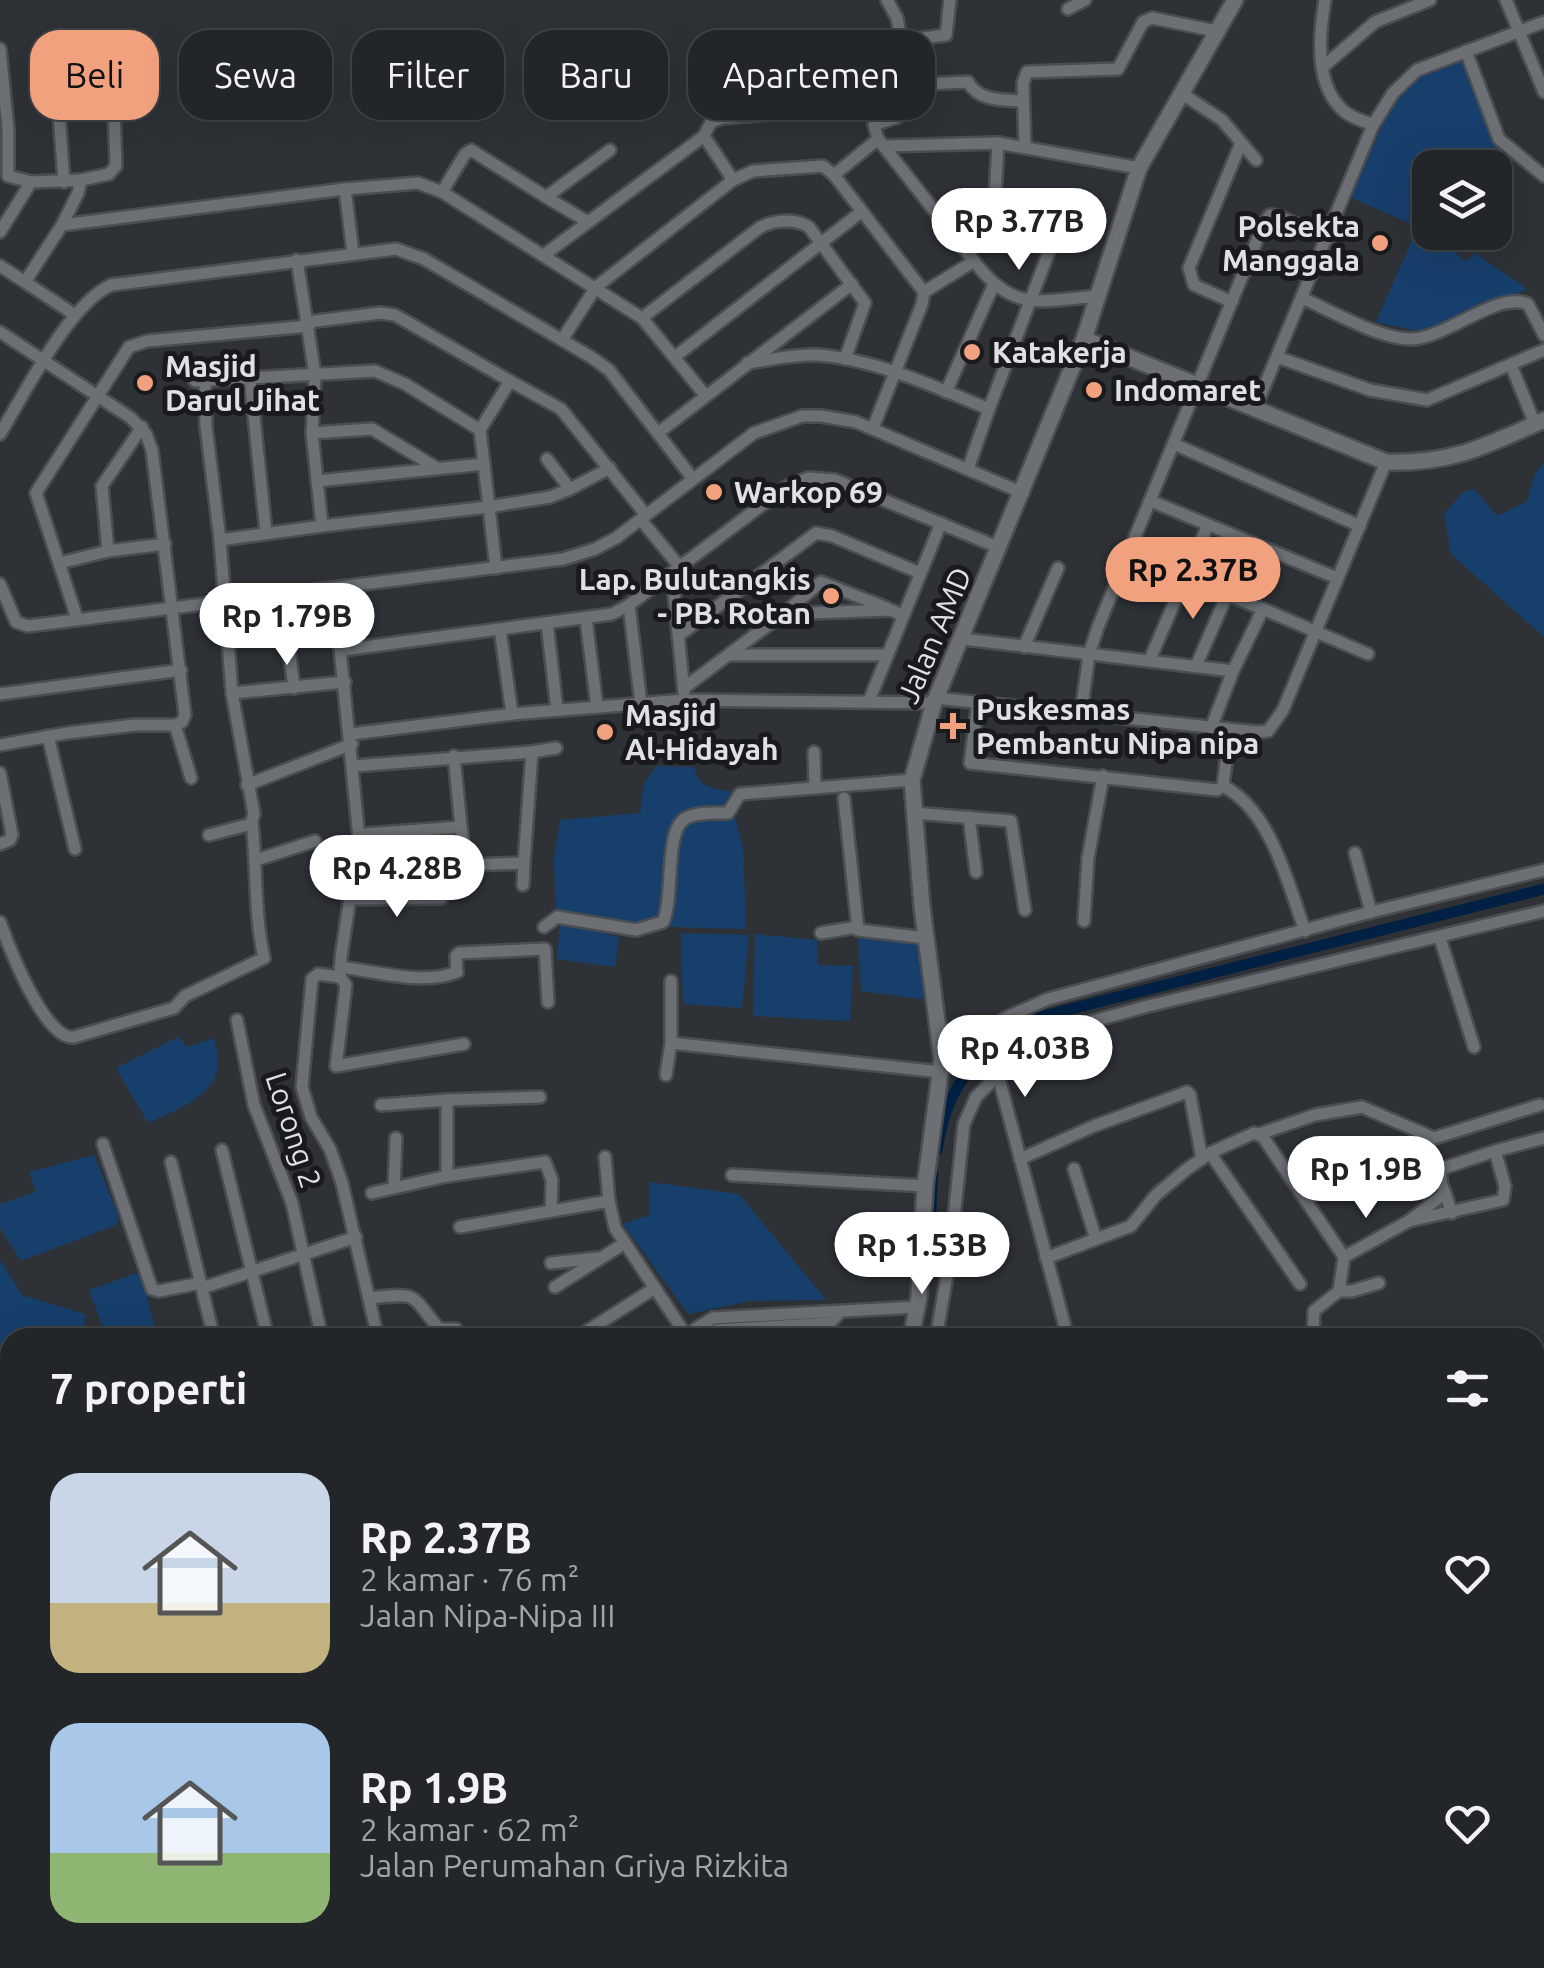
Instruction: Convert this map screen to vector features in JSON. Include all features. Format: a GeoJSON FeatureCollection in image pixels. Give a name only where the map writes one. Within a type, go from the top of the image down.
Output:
{"type":"FeatureCollection","features":[{"type":"Feature","properties":{"kind":"street"},"geometry":{"type":"LineString","coordinates":[[887,0],[899,30]]}},
{"type":"Feature","properties":{"kind":"street"},"geometry":{"type":"LineString","coordinates":[[935,36],[946,35],[950,0]]}},
{"type":"Feature","properties":{"kind":"street"},"geometry":{"type":"LineString","coordinates":[[1068,9],[1085,0]]}},
{"type":"Feature","properties":{"kind":"street","name":"Jalan AMD"},"geometry":{"type":"LineString","coordinates":[[913,1328],[925,1186],[942,1065],[912,780],[935,701],[1084,339],[1140,168],[1235,0]]}},
{"type":"Feature","properties":{"kind":"street"},"geometry":{"type":"LineString","coordinates":[[1326,0],[1322,30],[1327,88],[1342,110],[1373,126]]}},
{"type":"Feature","properties":{"kind":"street"},"geometry":{"type":"LineString","coordinates":[[1324,67],[1376,22],[1430,0]]}},
{"type":"Feature","properties":{"kind":"street"},"geometry":{"type":"LineString","coordinates":[[1506,0],[1544,92]]}},
{"type":"Feature","properties":{"kind":"street"},"geometry":{"type":"LineString","coordinates":[[1024,145],[1027,72],[1120,68],[1148,20],[1158,18],[1216,31]]}},
{"type":"Feature","properties":{"kind":"street"},"geometry":{"type":"LineString","coordinates":[[1255,409],[1373,126],[1404,81],[1417,70],[1544,22]]}},
{"type":"Feature","properties":{"kind":"street"},"geometry":{"type":"LineString","coordinates":[[0,49],[8,176],[30,182],[104,176],[116,166],[114,120]]}},
{"type":"Feature","properties":{"kind":"street"},"geometry":{"type":"LineString","coordinates":[[1466,51],[1499,139],[1544,176]]}},
{"type":"Feature","properties":{"kind":"street"},"geometry":{"type":"LineString","coordinates":[[935,84],[970,83],[972,90],[990,99],[1024,101]]}},
{"type":"Feature","properties":{"kind":"street"},"geometry":{"type":"LineString","coordinates":[[1182,94],[1216,114],[1256,160]]}},
{"type":"Feature","properties":{"kind":"street"},"geometry":{"type":"LineString","coordinates":[[59,120],[64,182]]}},
{"type":"Feature","properties":{"kind":"street"},"geometry":{"type":"LineString","coordinates":[[544,254],[704,136],[711,122],[716,120]]}},
{"type":"Feature","properties":{"kind":"street"},"geometry":{"type":"LineString","coordinates":[[888,120],[873,126],[881,142],[993,286],[1030,302],[1098,296]]}},
{"type":"Feature","properties":{"kind":"street"},"geometry":{"type":"LineString","coordinates":[[704,136],[733,180]]}},
{"type":"Feature","properties":{"kind":"street"},"geometry":{"type":"LineString","coordinates":[[834,174],[881,142],[1024,145],[1140,168]]}},
{"type":"Feature","properties":{"kind":"street"},"geometry":{"type":"LineString","coordinates":[[946,225],[956,218],[994,218],[998,143]]}},
{"type":"Feature","properties":{"kind":"street"},"geometry":{"type":"LineString","coordinates":[[1232,302],[1194,285],[1189,268],[1241,143]]}},
{"type":"Feature","properties":{"kind":"street"},"geometry":{"type":"LineString","coordinates":[[442,192],[471,150],[588,222]]}},
{"type":"Feature","properties":{"kind":"street"},"geometry":{"type":"LineString","coordinates":[[546,197],[610,150]]}},
{"type":"Feature","properties":{"kind":"street"},"geometry":{"type":"LineString","coordinates":[[562,340],[596,287],[733,180],[754,171],[826,167],[924,292],[872,428]]}},
{"type":"Feature","properties":{"kind":"street"},"geometry":{"type":"LineString","coordinates":[[24,282],[62,225],[82,180]]}},
{"type":"Feature","properties":{"kind":"street"},"geometry":{"type":"LineString","coordinates":[[0,232],[30,182]]}},
{"type":"Feature","properties":{"kind":"street"},"geometry":{"type":"LineString","coordinates":[[62,225],[418,183],[442,192],[642,318],[705,395]]}},
{"type":"Feature","properties":{"kind":"street"},"geometry":{"type":"LineString","coordinates":[[345,189],[353,253]]}},
{"type":"Feature","properties":{"kind":"street"},"geometry":{"type":"LineString","coordinates":[[676,356],[860,212]]}},
{"type":"Feature","properties":{"kind":"street"},"geometry":{"type":"LineString","coordinates":[[1081,714],[1089,654],[1268,217],[1278,216],[1328,238]]}},
{"type":"Feature","properties":{"kind":"street"},"geometry":{"type":"LineString","coordinates":[[642,318],[766,224],[802,222],[865,306],[846,360]]}},
{"type":"Feature","properties":{"kind":"street"},"geometry":{"type":"LineString","coordinates":[[968,470],[1050,249]]}},
{"type":"Feature","properties":{"kind":"street"},"geometry":{"type":"LineString","coordinates":[[0,434],[75,315],[99,290],[127,280],[353,253],[408,251],[609,370],[693,479]]}},
{"type":"Feature","properties":{"kind":"street"},"geometry":{"type":"LineString","coordinates":[[298,260],[315,375],[312,433],[322,526]]}},
{"type":"Feature","properties":{"kind":"street"},"geometry":{"type":"LineString","coordinates":[[924,292],[974,261]]}},
{"type":"Feature","properties":{"kind":"street"},"geometry":{"type":"LineString","coordinates":[[0,266],[75,315]]}},
{"type":"Feature","properties":{"kind":"street"},"geometry":{"type":"LineString","coordinates":[[658,433],[852,284]]}},
{"type":"Feature","properties":{"kind":"street"},"geometry":{"type":"LineString","coordinates":[[946,392],[993,286]]}},
{"type":"Feature","properties":{"kind":"street"},"geometry":{"type":"LineString","coordinates":[[1302,298],[1392,337],[1411,339],[1430,336],[1504,303],[1520,301],[1528,304],[1544,334]]}},
{"type":"Feature","properties":{"kind":"street"},"geometry":{"type":"LineString","coordinates":[[78,618],[36,493],[130,347],[140,342],[380,312],[395,314],[560,409],[610,468],[676,570],[685,694]]}},
{"type":"Feature","properties":{"kind":"street"},"geometry":{"type":"LineString","coordinates":[[0,332],[142,427],[152,450],[184,715],[182,722],[175,725],[135,725],[0,745]]}},
{"type":"Feature","properties":{"kind":"street"},"geometry":{"type":"LineString","coordinates":[[1084,339],[1386,462],[1419,463],[1465,454],[1540,422],[1510,365]]}},
{"type":"Feature","properties":{"kind":"street"},"geometry":{"type":"LineString","coordinates":[[1277,356],[1370,390],[1426,400],[1544,350]]}},
{"type":"Feature","properties":{"kind":"street"},"geometry":{"type":"LineString","coordinates":[[747,363],[815,355],[846,360],[893,373],[988,409]]}},
{"type":"Feature","properties":{"kind":"street"},"geometry":{"type":"LineString","coordinates":[[0,922],[14,958],[52,1027],[62,1036],[74,1037],[174,1008],[185,996],[264,958],[257,931],[254,810],[232,694],[220,540],[200,381],[384,373],[480,430]]}},
{"type":"Feature","properties":{"kind":"street"},"geometry":{"type":"LineString","coordinates":[[250,378],[266,533]]}},
{"type":"Feature","properties":{"kind":"street"},"geometry":{"type":"LineString","coordinates":[[496,568],[480,430],[510,381]]}},
{"type":"Feature","properties":{"kind":"street"},"geometry":{"type":"LineString","coordinates":[[0,584],[20,624],[282,596],[580,554],[606,544],[754,434],[792,418],[836,417],[872,428],[1022,493]]}},
{"type":"Feature","properties":{"kind":"street"},"geometry":{"type":"LineString","coordinates":[[108,551],[102,486],[142,427]]}},
{"type":"Feature","properties":{"kind":"street"},"geometry":{"type":"LineString","coordinates":[[312,433],[372,429],[436,468]]}},
{"type":"Feature","properties":{"kind":"street"},"geometry":{"type":"LineString","coordinates":[[1174,444],[1360,526]]}},
{"type":"Feature","properties":{"kind":"street"},"geometry":{"type":"LineString","coordinates":[[547,460],[570,489]]}},
{"type":"Feature","properties":{"kind":"street"},"geometry":{"type":"LineString","coordinates":[[247,785],[351,739],[512,714],[640,704],[685,694],[978,703],[1257,732],[1270,728],[1282,710],[1386,462]]}},
{"type":"Feature","properties":{"kind":"street"},"geometry":{"type":"LineString","coordinates":[[318,482],[484,464]]}},
{"type":"Feature","properties":{"kind":"street"},"geometry":{"type":"LineString","coordinates":[[220,540],[550,497],[610,468]]}},
{"type":"Feature","properties":{"kind":"street"},"geometry":{"type":"LineString","coordinates":[[342,650],[612,614],[786,487],[808,478],[835,480],[1000,548]]}},
{"type":"Feature","properties":{"kind":"street"},"geometry":{"type":"LineString","coordinates":[[1151,501],[1337,578]]}},
{"type":"Feature","properties":{"kind":"street"},"geometry":{"type":"LineString","coordinates":[[869,701],[896,612],[920,573],[941,523]]}},
{"type":"Feature","properties":{"kind":"street"},"geometry":{"type":"LineString","coordinates":[[1150,660],[1208,525]]}},
{"type":"Feature","properties":{"kind":"street"},"geometry":{"type":"LineString","coordinates":[[678,636],[816,533],[920,573]]}},
{"type":"Feature","properties":{"kind":"street"},"geometry":{"type":"LineString","coordinates":[[60,563],[108,551],[165,544]]}},
{"type":"Feature","properties":{"kind":"street"},"geometry":{"type":"LineString","coordinates":[[1024,646],[1058,568]]}},
{"type":"Feature","properties":{"kind":"street"},"geometry":{"type":"LineString","coordinates":[[1186,579],[1368,654]]}},
{"type":"Feature","properties":{"kind":"street"},"geometry":{"type":"LineString","coordinates":[[685,694],[822,582],[896,612]]}},
{"type":"Feature","properties":{"kind":"street"},"geometry":{"type":"LineString","coordinates":[[334,589],[359,838],[340,972],[346,988],[336,1066],[464,1044]]}},
{"type":"Feature","properties":{"kind":"street"},"geometry":{"type":"LineString","coordinates":[[1196,666],[1228,595]]}},
{"type":"Feature","properties":{"kind":"street"},"geometry":{"type":"LineString","coordinates":[[282,596],[294,688]]}},
{"type":"Feature","properties":{"kind":"street"},"geometry":{"type":"LineString","coordinates":[[629,605],[640,704]]}},
{"type":"Feature","properties":{"kind":"street"},"geometry":{"type":"LineString","coordinates":[[1211,728],[1233,670],[1263,609]]}},
{"type":"Feature","properties":{"kind":"street"},"geometry":{"type":"LineString","coordinates":[[783,614],[896,612]]}},
{"type":"Feature","properties":{"kind":"street"},"geometry":{"type":"LineString","coordinates":[[586,619],[597,707]]}},
{"type":"Feature","properties":{"kind":"street"},"geometry":{"type":"LineString","coordinates":[[547,623],[557,710]]}},
{"type":"Feature","properties":{"kind":"street"},"geometry":{"type":"LineString","coordinates":[[500,629],[512,714]]}},
{"type":"Feature","properties":{"kind":"street"},"geometry":{"type":"LineString","coordinates":[[963,639],[1233,670]]}},
{"type":"Feature","properties":{"kind":"street"},"geometry":{"type":"LineString","coordinates":[[729,655],[886,655]]}},
{"type":"Feature","properties":{"kind":"street"},"geometry":{"type":"LineString","coordinates":[[0,694],[181,670]]}},
{"type":"Feature","properties":{"kind":"street"},"geometry":{"type":"LineString","coordinates":[[232,694],[346,682]]}},
{"type":"Feature","properties":{"kind":"street"},"geometry":{"type":"LineString","coordinates":[[978,703],[970,763],[1218,790],[1224,784],[1230,730]]}},
{"type":"Feature","properties":{"kind":"street"},"geometry":{"type":"LineString","coordinates":[[175,725],[190,778]]}},
{"type":"Feature","properties":{"kind":"street"},"geometry":{"type":"LineString","coordinates":[[48,736],[74,848]]}},
{"type":"Feature","properties":{"kind":"street"},"geometry":{"type":"LineString","coordinates":[[354,766],[556,748]]}},
{"type":"Feature","properties":{"kind":"street"},"geometry":{"type":"LineString","coordinates":[[523,885],[532,752]]}},
{"type":"Feature","properties":{"kind":"street"},"geometry":{"type":"LineString","coordinates":[[814,752],[815,787]]}},
{"type":"Feature","properties":{"kind":"street"},"geometry":{"type":"LineString","coordinates":[[454,756],[466,864],[524,863]]}},
{"type":"Feature","properties":{"kind":"street"},"geometry":{"type":"LineString","coordinates":[[0,773],[12,834],[10,840],[0,844]]}},
{"type":"Feature","properties":{"kind":"street"},"geometry":{"type":"LineString","coordinates":[[1084,920],[1088,858],[1104,776]]}},
{"type":"Feature","properties":{"kind":"street"},"geometry":{"type":"LineString","coordinates":[[544,926],[557,917],[636,930],[658,925],[666,917],[673,840],[683,819],[728,812],[741,794],[912,780]]}},
{"type":"Feature","properties":{"kind":"street"},"geometry":{"type":"LineString","coordinates":[[1224,784],[1246,801],[1267,836],[1306,931]]}},
{"type":"Feature","properties":{"kind":"street"},"geometry":{"type":"LineString","coordinates":[[844,798],[856,927]]}},
{"type":"Feature","properties":{"kind":"street"},"geometry":{"type":"LineString","coordinates":[[913,813],[1010,820],[1014,824],[1025,910]]}},
{"type":"Feature","properties":{"kind":"street"},"geometry":{"type":"LineString","coordinates":[[969,817],[976,872]]}},
{"type":"Feature","properties":{"kind":"street"},"geometry":{"type":"LineString","coordinates":[[212,836],[252,822]]}},
{"type":"Feature","properties":{"kind":"street"},"geometry":{"type":"LineString","coordinates":[[366,834],[461,827]]}},
{"type":"Feature","properties":{"kind":"street"},"geometry":{"type":"LineString","coordinates":[[256,860],[315,841]]}},
{"type":"Feature","properties":{"kind":"street"},"geometry":{"type":"LineString","coordinates":[[1355,852],[1370,912]]}},
{"type":"Feature","properties":{"kind":"street"},"geometry":{"type":"LineString","coordinates":[[671,1043],[942,1065],[978,1042],[1005,1018],[1048,999],[1370,912],[1544,870]]}},
{"type":"Feature","properties":{"kind":"street"},"geometry":{"type":"LineString","coordinates":[[351,899],[442,898]]}},
{"type":"Feature","properties":{"kind":"street"},"geometry":{"type":"LineString","coordinates":[[938,1328],[964,1124],[976,1097],[1022,1051],[1072,1027],[1541,911],[1544,925]]}},
{"type":"Feature","properties":{"kind":"street"},"geometry":{"type":"LineString","coordinates":[[821,933],[856,927],[865,932],[926,938]]}},
{"type":"Feature","properties":{"kind":"street"},"geometry":{"type":"LineString","coordinates":[[1440,938],[1474,1047]]}},
{"type":"Feature","properties":{"kind":"street"},"geometry":{"type":"LineString","coordinates":[[376,1328],[342,1183],[330,1149],[311,1116],[302,1075],[312,979],[318,974],[340,972],[447,976],[458,972],[459,953],[545,949],[548,1002]]}},
{"type":"Feature","properties":{"kind":"street"},"geometry":{"type":"LineString","coordinates":[[666,1075],[671,1043],[671,981]]}},
{"type":"Feature","properties":{"kind":"street","name":"Lorong 2"},"geometry":{"type":"LineString","coordinates":[[237,1020],[254,1105],[286,1182],[320,1328]]}},
{"type":"Feature","properties":{"kind":"street"},"geometry":{"type":"LineString","coordinates":[[998,1075],[1065,1328]]}},
{"type":"Feature","properties":{"kind":"street"},"geometry":{"type":"LineString","coordinates":[[1020,1159],[1094,1126],[1187,1092],[1206,1156],[1300,1284]]}},
{"type":"Feature","properties":{"kind":"street"},"geometry":{"type":"LineString","coordinates":[[381,1105],[540,1097]]}},
{"type":"Feature","properties":{"kind":"street"},"geometry":{"type":"LineString","coordinates":[[446,1176],[447,1100]]}},
{"type":"Feature","properties":{"kind":"street"},"geometry":{"type":"LineString","coordinates":[[1046,1258],[1131,1226],[1156,1195],[1206,1156],[1246,1136],[1315,1115],[1362,1107],[1434,1138],[1540,1106]]}},
{"type":"Feature","properties":{"kind":"street"},"geometry":{"type":"LineString","coordinates":[[1259,1134],[1344,1257],[1339,1291],[1315,1308],[1314,1328]]}},
{"type":"Feature","properties":{"kind":"street"},"geometry":{"type":"LineString","coordinates":[[394,1188],[396,1138]]}},
{"type":"Feature","properties":{"kind":"street"},"geometry":{"type":"LineString","coordinates":[[1452,1213],[1440,1178],[1442,1168],[1544,1138]]}},
{"type":"Feature","properties":{"kind":"street"},"geometry":{"type":"LineString","coordinates":[[103,1144],[152,1289],[160,1292],[202,1286],[252,1272],[356,1237]]}},
{"type":"Feature","properties":{"kind":"street"},"geometry":{"type":"LineString","coordinates":[[222,1150],[266,1328]]}},
{"type":"Feature","properties":{"kind":"street"},"geometry":{"type":"LineString","coordinates":[[1408,1221],[1504,1198],[1505,1186],[1495,1151]]}},
{"type":"Feature","properties":{"kind":"street"},"geometry":{"type":"LineString","coordinates":[[605,1157],[616,1228],[655,1288],[687,1328]]}},
{"type":"Feature","properties":{"kind":"street"},"geometry":{"type":"LineString","coordinates":[[172,1162],[212,1328]]}},
{"type":"Feature","properties":{"kind":"street"},"geometry":{"type":"LineString","coordinates":[[372,1193],[446,1176],[545,1162],[552,1180],[551,1211]]}},
{"type":"Feature","properties":{"kind":"street"},"geometry":{"type":"LineString","coordinates":[[1074,1169],[1096,1240]]}},
{"type":"Feature","properties":{"kind":"street"},"geometry":{"type":"LineString","coordinates":[[732,1175],[925,1186]]}},
{"type":"Feature","properties":{"kind":"street"},"geometry":{"type":"LineString","coordinates":[[552,1190],[575,1207]]}},
{"type":"Feature","properties":{"kind":"street"},"geometry":{"type":"LineString","coordinates":[[1344,1257],[1408,1221],[1445,1193]]}},
{"type":"Feature","properties":{"kind":"street"},"geometry":{"type":"LineString","coordinates":[[460,1227],[609,1201]]}},
{"type":"Feature","properties":{"kind":"street"},"geometry":{"type":"LineString","coordinates":[[555,1287],[625,1244]]}},
{"type":"Feature","properties":{"kind":"street"},"geometry":{"type":"LineString","coordinates":[[551,1263],[602,1258]]}},
{"type":"Feature","properties":{"kind":"street"},"geometry":{"type":"LineString","coordinates":[[1339,1291],[1352,1292],[1379,1283]]}},
{"type":"Feature","properties":{"kind":"street"},"geometry":{"type":"LineString","coordinates":[[592,1328],[655,1288]]}},
{"type":"Feature","properties":{"kind":"street"},"geometry":{"type":"LineString","coordinates":[[369,1298],[409,1294],[419,1300],[438,1328]]}},
{"type":"Feature","properties":{"kind":"street"},"geometry":{"type":"LineString","coordinates":[[700,1328],[713,1318],[918,1306]]}},
{"type":"Feature","properties":{"kind":"shaded area"},"geometry":{"type":"Polygon","coordinates":[[[1464,57],[1501,150],[1412,150],[1412,224],[1350,197],[1391,107],[1416,76],[1464,57]]]}},
{"type":"Feature","properties":{"kind":"shaded area"},"geometry":{"type":"Polygon","coordinates":[[[1412,241],[1412,250],[1452,250],[1466,261],[1475,253],[1527,289],[1417,331],[1376,322],[1412,241]]]}},
{"type":"Feature","properties":{"kind":"shaded area"},"geometry":{"type":"Polygon","coordinates":[[[1544,462],[1544,637],[1451,554],[1444,514],[1463,492],[1474,489],[1497,516],[1527,501],[1535,474],[1544,462]]]}},
{"type":"Feature","properties":{"kind":"shaded area"},"geometry":{"type":"Polygon","coordinates":[[[656,766],[694,767],[704,784],[736,792],[735,817],[743,846],[746,929],[631,926],[556,916],[554,860],[560,820],[640,813],[644,783],[656,766]]]}},
{"type":"Feature","properties":{"kind":"shaded area"},"geometry":{"type":"Polygon","coordinates":[[[560,923],[619,937],[615,967],[557,959],[560,923]]]}},
{"type":"Feature","properties":{"kind":"shaded area"},"geometry":{"type":"Polygon","coordinates":[[[681,933],[749,935],[742,1008],[683,1004],[681,933]]]}},
{"type":"Feature","properties":{"kind":"shaded area"},"geometry":{"type":"Polygon","coordinates":[[[755,934],[817,940],[818,965],[853,966],[850,1021],[753,1016],[755,934]]]}},
{"type":"Feature","properties":{"kind":"shaded area"},"geometry":{"type":"Polygon","coordinates":[[[858,937],[922,943],[927,1000],[861,991],[858,937]]]}},
{"type":"Feature","properties":{"kind":"shaded area"},"geometry":{"type":"Polygon","coordinates":[[[178,1037],[188,1047],[213,1038],[217,1071],[203,1093],[148,1123],[116,1068],[178,1037]]]}},
{"type":"Feature","properties":{"kind":"shaded area"},"geometry":{"type":"Polygon","coordinates":[[[94,1155],[119,1217],[116,1225],[21,1261],[0,1228],[0,1204],[36,1192],[29,1172],[94,1155]]]}},
{"type":"Feature","properties":{"kind":"shaded area"},"geometry":{"type":"Polygon","coordinates":[[[649,1182],[739,1194],[826,1300],[751,1301],[688,1314],[623,1224],[650,1215],[649,1182]]]}},
{"type":"Feature","properties":{"kind":"shaded area"},"geometry":{"type":"Polygon","coordinates":[[[0,1260],[22,1295],[85,1314],[84,1328],[0,1328],[0,1260]]]}},
{"type":"Feature","properties":{"kind":"shaded area"},"geometry":{"type":"Polygon","coordinates":[[[140,1272],[156,1328],[103,1328],[89,1290],[140,1272]]]}},
{"type":"Feature","properties":{"kind":"waterway"},"geometry":{"type":"LineString","coordinates":[[937,1150],[949,1104],[969,1071],[997,1044],[1035,1018],[1544,889]]}},
{"type":"Feature","properties":{"kind":"waterway"},"geometry":{"type":"LineString","coordinates":[[929,1244],[933,1173]]}},
{"type":"Feature","properties":{"kind":"place","name":"Polsekta Manggala"},"geometry":{"type":"Point","coordinates":[1380,243]}},
{"type":"Feature","properties":{"kind":"place","name":"Katakerja"},"geometry":{"type":"Point","coordinates":[972,352]}},
{"type":"Feature","properties":{"kind":"place","name":"Masjid Darul Jihat"},"geometry":{"type":"Point","coordinates":[145,383]}},
{"type":"Feature","properties":{"kind":"place","name":"Indomaret"},"geometry":{"type":"Point","coordinates":[1094,390]}},
{"type":"Feature","properties":{"kind":"place","name":"Warkop 69"},"geometry":{"type":"Point","coordinates":[714,492]}},
{"type":"Feature","properties":{"kind":"place","name":"Lap. Bulutangkis - PB. Rotan"},"geometry":{"type":"Point","coordinates":[831,596]}},
{"type":"Feature","properties":{"kind":"place","name":"Puskesmas Pembantu Nipa nipa"},"geometry":{"type":"Point","coordinates":[953,726]}},
{"type":"Feature","properties":{"kind":"place","name":"Masjid Al-Hidayah"},"geometry":{"type":"Point","coordinates":[605,732]}}]}
